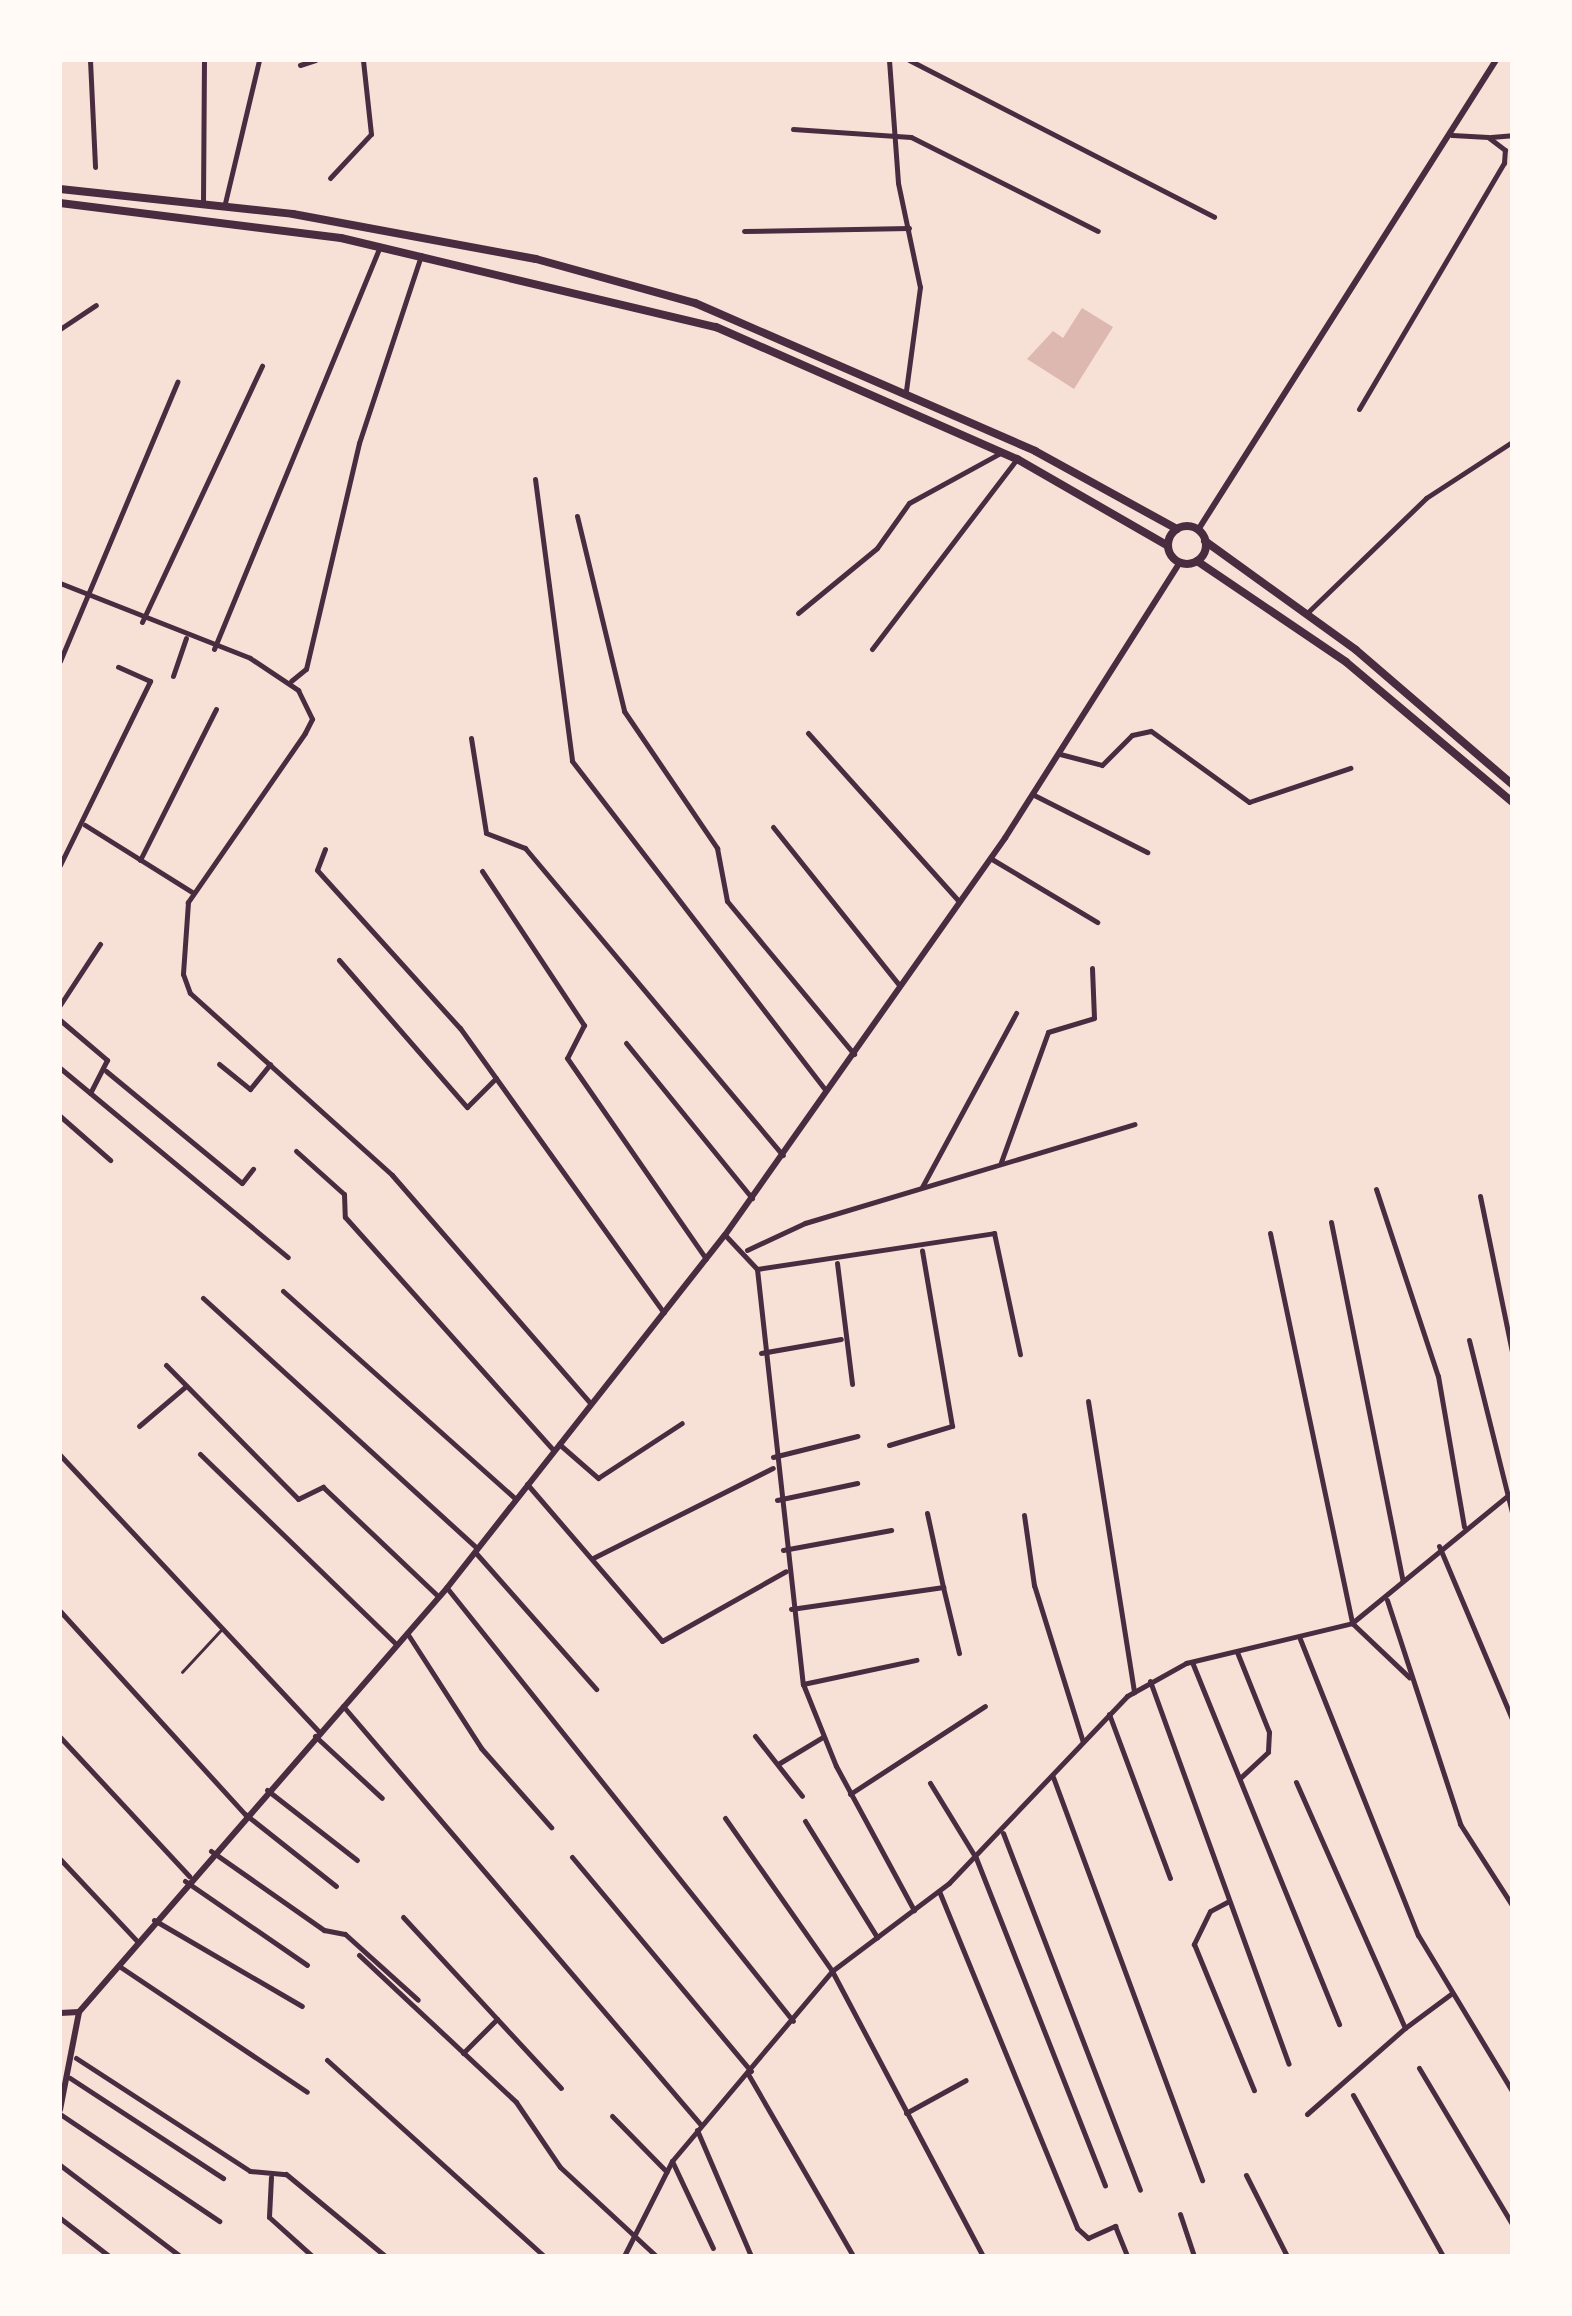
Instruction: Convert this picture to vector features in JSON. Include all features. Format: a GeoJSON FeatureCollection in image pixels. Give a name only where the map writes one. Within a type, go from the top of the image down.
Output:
{"type":"FeatureCollection","features":[{"type":"Feature","properties":{"kind":"main road"},"geometry":{"type":"LineString","coordinates":[[60,189],[225,203],[536,259],[695,303],[906,391],[1177,529],[1198,530],[1205,541],[1306,614],[1512,784]]}},
{"type":"Feature","properties":{"kind":"main road"},"geometry":{"type":"LineString","coordinates":[[60,203],[422,254],[716,328],[1017,459],[1168,546],[1180,562],[1197,561],[1346,662],[1512,802]]}},
{"type":"Feature","properties":{"kind":"main road"},"geometry":{"type":"LineString","coordinates":[[1168,546],[1177,529]]}},
{"type":"Feature","properties":{"kind":"main road"},"geometry":{"type":"LineString","coordinates":[[1197,561],[1205,541]]}},
{"type":"Feature","properties":{"kind":"street"},"geometry":{"type":"LineString","coordinates":[[90,60],[95,168]]}},
{"type":"Feature","properties":{"kind":"street"},"geometry":{"type":"LineString","coordinates":[[203,202],[204,60]]}},
{"type":"Feature","properties":{"kind":"street"},"geometry":{"type":"LineString","coordinates":[[225,203],[259,60]]}},
{"type":"Feature","properties":{"kind":"street"},"geometry":{"type":"LineString","coordinates":[[300,65],[314,60]]}},
{"type":"Feature","properties":{"kind":"street"},"geometry":{"type":"LineString","coordinates":[[330,178],[371,134],[363,60]]}},
{"type":"Feature","properties":{"kind":"street"},"geometry":{"type":"LineString","coordinates":[[889,60],[894,136],[921,307],[906,391]]}},
{"type":"Feature","properties":{"kind":"street"},"geometry":{"type":"LineString","coordinates":[[909,60],[1214,217]]}},
{"type":"Feature","properties":{"kind":"street"},"geometry":{"type":"LineString","coordinates":[[1198,530],[1452,135],[1496,60]]}},
{"type":"Feature","properties":{"kind":"street"},"geometry":{"type":"LineString","coordinates":[[792,129],[894,136],[1098,231]]}},
{"type":"Feature","properties":{"kind":"street"},"geometry":{"type":"LineString","coordinates":[[1452,135],[1512,134]]}},
{"type":"Feature","properties":{"kind":"street"},"geometry":{"type":"LineString","coordinates":[[1359,409],[1491,191],[1505,150],[1488,137]]}},
{"type":"Feature","properties":{"kind":"street"},"geometry":{"type":"LineString","coordinates":[[744,231],[909,228]]}},
{"type":"Feature","properties":{"kind":"street"},"geometry":{"type":"LineString","coordinates":[[214,648],[380,246]]}},
{"type":"Feature","properties":{"kind":"street"},"geometry":{"type":"LineString","coordinates":[[290,680],[306,668],[359,443],[422,254]]}},
{"type":"Feature","properties":{"kind":"street"},"geometry":{"type":"LineString","coordinates":[[60,329],[96,305]]}},
{"type":"Feature","properties":{"kind":"street"},"geometry":{"type":"LineString","coordinates":[[142,622],[262,366]]}},
{"type":"Feature","properties":{"kind":"street"},"geometry":{"type":"LineString","coordinates":[[60,662],[82,591],[177,382]]}},
{"type":"Feature","properties":{"kind":"street"},"geometry":{"type":"LineString","coordinates":[[1306,614],[1426,498],[1512,442]]}},
{"type":"Feature","properties":{"kind":"street"},"geometry":{"type":"LineString","coordinates":[[798,614],[877,548],[909,503],[1002,452]]}},
{"type":"Feature","properties":{"kind":"street"},"geometry":{"type":"LineString","coordinates":[[872,649],[1017,459]]}},
{"type":"Feature","properties":{"kind":"street"},"geometry":{"type":"LineString","coordinates":[[535,479],[572,762],[828,1093]]}},
{"type":"Feature","properties":{"kind":"street"},"geometry":{"type":"LineString","coordinates":[[577,516],[624,711],[717,848],[727,900],[854,1054]]}},
{"type":"Feature","properties":{"kind":"street"},"geometry":{"type":"LineString","coordinates":[[220,2221],[60,2112],[76,2058],[79,2012],[211,1851],[447,1588],[725,1235],[1034,795],[1180,562]]}},
{"type":"Feature","properties":{"kind":"street"},"geometry":{"type":"LineString","coordinates":[[60,583],[142,622],[290,680],[312,719],[195,892],[182,937],[190,993],[392,1175],[590,1403]]}},
{"type":"Feature","properties":{"kind":"street"},"geometry":{"type":"LineString","coordinates":[[173,676],[186,638]]}},
{"type":"Feature","properties":{"kind":"street"},"geometry":{"type":"LineString","coordinates":[[60,866],[85,825],[150,682],[118,667]]}},
{"type":"Feature","properties":{"kind":"street"},"geometry":{"type":"LineString","coordinates":[[140,860],[216,709]]}},
{"type":"Feature","properties":{"kind":"street"},"geometry":{"type":"LineString","coordinates":[[1060,754],[1102,765],[1132,735],[1151,730],[1250,802],[1350,768]]}},
{"type":"Feature","properties":{"kind":"street"},"geometry":{"type":"LineString","coordinates":[[808,734],[959,902]]}},
{"type":"Feature","properties":{"kind":"street"},"geometry":{"type":"LineString","coordinates":[[471,738],[486,833],[525,848],[783,1156]]}},
{"type":"Feature","properties":{"kind":"street"},"geometry":{"type":"LineString","coordinates":[[1034,795],[1148,852]]}},
{"type":"Feature","properties":{"kind":"street"},"geometry":{"type":"LineString","coordinates":[[85,825],[195,892]]}},
{"type":"Feature","properties":{"kind":"street"},"geometry":{"type":"LineString","coordinates":[[774,827],[900,986]]}},
{"type":"Feature","properties":{"kind":"street"},"geometry":{"type":"LineString","coordinates":[[324,849],[317,870],[496,1078],[664,1313]]}},
{"type":"Feature","properties":{"kind":"street"},"geometry":{"type":"LineString","coordinates":[[990,858],[1097,922]]}},
{"type":"Feature","properties":{"kind":"street"},"geometry":{"type":"LineString","coordinates":[[482,871],[584,1025],[567,1058],[706,1259]]}},
{"type":"Feature","properties":{"kind":"street"},"geometry":{"type":"LineString","coordinates":[[60,1005],[100,944]]}},
{"type":"Feature","properties":{"kind":"street"},"geometry":{"type":"LineString","coordinates":[[338,960],[467,1108],[496,1078]]}},
{"type":"Feature","properties":{"kind":"street"},"geometry":{"type":"LineString","coordinates":[[1000,1164],[1048,1032],[1094,1018],[1092,968]]}},
{"type":"Feature","properties":{"kind":"street"},"geometry":{"type":"LineString","coordinates":[[921,1188],[1016,1013]]}},
{"type":"Feature","properties":{"kind":"street"},"geometry":{"type":"LineString","coordinates":[[60,1020],[105,1057],[106,1071],[90,1093]]}},
{"type":"Feature","properties":{"kind":"street"},"geometry":{"type":"LineString","coordinates":[[626,1043],[752,1198]]}},
{"type":"Feature","properties":{"kind":"street"},"geometry":{"type":"LineString","coordinates":[[219,1064],[250,1089],[270,1064]]}},
{"type":"Feature","properties":{"kind":"street"},"geometry":{"type":"LineString","coordinates":[[60,1068],[288,1257]]}},
{"type":"Feature","properties":{"kind":"street"},"geometry":{"type":"LineString","coordinates":[[106,1071],[242,1183],[253,1170]]}},
{"type":"Feature","properties":{"kind":"street"},"geometry":{"type":"LineString","coordinates":[[60,1116],[110,1160]]}},
{"type":"Feature","properties":{"kind":"street"},"geometry":{"type":"LineString","coordinates":[[746,1250],[921,1188],[1134,1124]]}},
{"type":"Feature","properties":{"kind":"street"},"geometry":{"type":"LineString","coordinates":[[296,1151],[344,1194],[345,1217],[556,1447],[598,1478],[682,1423]]}},
{"type":"Feature","properties":{"kind":"street"},"geometry":{"type":"LineString","coordinates":[[1376,1188],[1438,1376],[1464,1527]]}},
{"type":"Feature","properties":{"kind":"street"},"geometry":{"type":"LineString","coordinates":[[1480,1196],[1512,1352]]}},
{"type":"Feature","properties":{"kind":"street"},"geometry":{"type":"LineString","coordinates":[[1330,1222],[1403,1581]]}},
{"type":"Feature","properties":{"kind":"street"},"geometry":{"type":"LineString","coordinates":[[757,1269],[837,1263],[922,1250],[994,1233],[1020,1354]]}},
{"type":"Feature","properties":{"kind":"street"},"geometry":{"type":"LineString","coordinates":[[1270,1233],[1352,1623],[1410,1676]]}},
{"type":"Feature","properties":{"kind":"street"},"geometry":{"type":"LineString","coordinates":[[725,1235],[746,1250],[757,1269],[773,1468],[803,1684],[822,1738],[914,1910]]}},
{"type":"Feature","properties":{"kind":"street"},"geometry":{"type":"LineString","coordinates":[[888,1445],[952,1426],[922,1250]]}},
{"type":"Feature","properties":{"kind":"street"},"geometry":{"type":"LineString","coordinates":[[837,1263],[852,1384]]}},
{"type":"Feature","properties":{"kind":"street"},"geometry":{"type":"LineString","coordinates":[[284,1291],[516,1499]]}},
{"type":"Feature","properties":{"kind":"street"},"geometry":{"type":"LineString","coordinates":[[202,1298],[476,1549],[596,1688]]}},
{"type":"Feature","properties":{"kind":"street"},"geometry":{"type":"LineString","coordinates":[[761,1354],[842,1339]]}},
{"type":"Feature","properties":{"kind":"street"},"geometry":{"type":"LineString","coordinates":[[1469,1340],[1512,1512]]}},
{"type":"Feature","properties":{"kind":"street"},"geometry":{"type":"LineString","coordinates":[[166,1365],[298,1498],[323,1487],[438,1596]]}},
{"type":"Feature","properties":{"kind":"street"},"geometry":{"type":"LineString","coordinates":[[139,1426],[186,1385]]}},
{"type":"Feature","properties":{"kind":"street"},"geometry":{"type":"LineString","coordinates":[[1088,1401],[1134,1692]]}},
{"type":"Feature","properties":{"kind":"street"},"geometry":{"type":"LineString","coordinates":[[772,1457],[857,1436]]}},
{"type":"Feature","properties":{"kind":"street"},"geometry":{"type":"LineString","coordinates":[[200,1454],[397,1645]]}},
{"type":"Feature","properties":{"kind":"street"},"geometry":{"type":"LineString","coordinates":[[60,1455],[317,1734],[382,1798]]}},
{"type":"Feature","properties":{"kind":"street"},"geometry":{"type":"LineString","coordinates":[[593,1558],[773,1468]]}},
{"type":"Feature","properties":{"kind":"street"},"geometry":{"type":"LineString","coordinates":[[777,1500],[857,1482]]}},
{"type":"Feature","properties":{"kind":"street"},"geometry":{"type":"LineString","coordinates":[[527,1484],[662,1641],[786,1570]]}},
{"type":"Feature","properties":{"kind":"street"},"geometry":{"type":"LineString","coordinates":[[624,2256],[672,2161],[794,2022],[832,1971],[939,1891],[976,1858],[1134,1692],[1150,1680],[1192,1662],[1300,1639],[1352,1623],[1387,1600],[1439,1546],[1509,1494]]}},
{"type":"Feature","properties":{"kind":"street"},"geometry":{"type":"LineString","coordinates":[[927,1513],[959,1653]]}},
{"type":"Feature","properties":{"kind":"street"},"geometry":{"type":"LineString","coordinates":[[1024,1515],[1034,1585],[1083,1742]]}},
{"type":"Feature","properties":{"kind":"street"},"geometry":{"type":"LineString","coordinates":[[783,1550],[891,1530]]}},
{"type":"Feature","properties":{"kind":"street"},"geometry":{"type":"LineString","coordinates":[[1439,1546],[1512,1718]]}},
{"type":"Feature","properties":{"kind":"street"},"geometry":{"type":"LineString","coordinates":[[791,1610],[943,1586]]}},
{"type":"Feature","properties":{"kind":"street"},"geometry":{"type":"LineString","coordinates":[[447,1588],[794,2022]]}},
{"type":"Feature","properties":{"kind":"street"},"geometry":{"type":"LineString","coordinates":[[1387,1600],[1448,1792],[1512,1905]]}},
{"type":"Feature","properties":{"kind":"street"},"geometry":{"type":"LineString","coordinates":[[60,1611],[245,1814],[336,1886]]}},
{"type":"Feature","properties":{"kind":"street"},"geometry":{"type":"LineString","coordinates":[[407,1633],[480,1748],[551,1827]]}},
{"type":"Feature","properties":{"kind":"street"},"geometry":{"type":"LineString","coordinates":[[1300,1639],[1390,1873],[1452,1994],[1512,2091]]}},
{"type":"Feature","properties":{"kind":"street"},"geometry":{"type":"LineString","coordinates":[[1237,1652],[1269,1732],[1268,1752],[1240,1778]]}},
{"type":"Feature","properties":{"kind":"street"},"geometry":{"type":"LineString","coordinates":[[803,1684],[916,1660]]}},
{"type":"Feature","properties":{"kind":"street"},"geometry":{"type":"LineString","coordinates":[[1192,1662],[1339,2024]]}},
{"type":"Feature","properties":{"kind":"street"},"geometry":{"type":"LineString","coordinates":[[1150,1680],[1289,2064]]}},
{"type":"Feature","properties":{"kind":"street"},"geometry":{"type":"LineString","coordinates":[[343,1706],[699,2128],[751,2256]]}},
{"type":"Feature","properties":{"kind":"street"},"geometry":{"type":"LineString","coordinates":[[850,1794],[985,1706]]}},
{"type":"Feature","properties":{"kind":"street"},"geometry":{"type":"LineString","coordinates":[[1110,1714],[1170,1878]]}},
{"type":"Feature","properties":{"kind":"street"},"geometry":{"type":"LineString","coordinates":[[755,1736],[802,1796]]}},
{"type":"Feature","properties":{"kind":"street"},"geometry":{"type":"LineString","coordinates":[[60,1738],[187,1879],[307,1964]]}},
{"type":"Feature","properties":{"kind":"street"},"geometry":{"type":"LineString","coordinates":[[777,1765],[822,1738]]}},
{"type":"Feature","properties":{"kind":"street"},"geometry":{"type":"LineString","coordinates":[[1053,1776],[1202,2180]]}},
{"type":"Feature","properties":{"kind":"street"},"geometry":{"type":"LineString","coordinates":[[1296,1782],[1404,2028]]}},
{"type":"Feature","properties":{"kind":"street"},"geometry":{"type":"LineString","coordinates":[[930,1783],[976,1858],[1106,2186]]}},
{"type":"Feature","properties":{"kind":"street"},"geometry":{"type":"LineString","coordinates":[[267,1790],[356,1860]]}},
{"type":"Feature","properties":{"kind":"street"},"geometry":{"type":"LineString","coordinates":[[725,1818],[832,1971],[983,2256]]}},
{"type":"Feature","properties":{"kind":"street"},"geometry":{"type":"LineString","coordinates":[[804,1821],[878,1938]]}},
{"type":"Feature","properties":{"kind":"street"},"geometry":{"type":"LineString","coordinates":[[1003,1832],[1140,2190]]}},
{"type":"Feature","properties":{"kind":"street"},"geometry":{"type":"LineString","coordinates":[[211,1851],[324,1930],[345,1934],[418,2000]]}},
{"type":"Feature","properties":{"kind":"street"},"geometry":{"type":"LineString","coordinates":[[572,1858],[750,2073],[854,2256]]}},
{"type":"Feature","properties":{"kind":"street"},"geometry":{"type":"LineString","coordinates":[[60,1859],[136,1941]]}},
{"type":"Feature","properties":{"kind":"street"},"geometry":{"type":"LineString","coordinates":[[939,1891],[1077,2228],[1088,2238],[1115,2226],[1127,2256]]}},
{"type":"Feature","properties":{"kind":"street"},"geometry":{"type":"LineString","coordinates":[[1230,1901],[1210,1911],[1194,1944],[1254,2090]]}},
{"type":"Feature","properties":{"kind":"street"},"geometry":{"type":"LineString","coordinates":[[402,1917],[561,2088]]}},
{"type":"Feature","properties":{"kind":"street"},"geometry":{"type":"LineString","coordinates":[[154,1920],[302,2006]]}},
{"type":"Feature","properties":{"kind":"street"},"geometry":{"type":"LineString","coordinates":[[359,1955],[463,2053],[632,2242],[656,2256]]}},
{"type":"Feature","properties":{"kind":"street"},"geometry":{"type":"LineString","coordinates":[[117,1965],[307,2092]]}},
{"type":"Feature","properties":{"kind":"street"},"geometry":{"type":"LineString","coordinates":[[1307,2114],[1404,2028],[1452,1994]]}},
{"type":"Feature","properties":{"kind":"street"},"geometry":{"type":"LineString","coordinates":[[60,2014],[79,2012]]}},
{"type":"Feature","properties":{"kind":"street"},"geometry":{"type":"LineString","coordinates":[[463,2053],[496,2019]]}},
{"type":"Feature","properties":{"kind":"street"},"geometry":{"type":"LineString","coordinates":[[76,2058],[272,2177],[286,2174],[385,2256]]}},
{"type":"Feature","properties":{"kind":"street"},"geometry":{"type":"LineString","coordinates":[[327,2060],[544,2256]]}},
{"type":"Feature","properties":{"kind":"street"},"geometry":{"type":"LineString","coordinates":[[1419,2068],[1512,2224]]}},
{"type":"Feature","properties":{"kind":"street"},"geometry":{"type":"LineString","coordinates":[[70,2078],[223,2178]]}},
{"type":"Feature","properties":{"kind":"street"},"geometry":{"type":"LineString","coordinates":[[906,2113],[966,2080]]}},
{"type":"Feature","properties":{"kind":"street"},"geometry":{"type":"LineString","coordinates":[[1353,2096],[1444,2256]]}},
{"type":"Feature","properties":{"kind":"street"},"geometry":{"type":"LineString","coordinates":[[612,2116],[667,2172]]}},
{"type":"Feature","properties":{"kind":"street"},"geometry":{"type":"LineString","coordinates":[[672,2161],[713,2248]]}},
{"type":"Feature","properties":{"kind":"street"},"geometry":{"type":"LineString","coordinates":[[60,2165],[180,2256]]}},
{"type":"Feature","properties":{"kind":"street"},"geometry":{"type":"LineString","coordinates":[[1246,2174],[1286,2256]]}},
{"type":"Feature","properties":{"kind":"street"},"geometry":{"type":"LineString","coordinates":[[272,2177],[269,2217],[312,2256]]}},
{"type":"Feature","properties":{"kind":"street"},"geometry":{"type":"LineString","coordinates":[[1180,2214],[1194,2256]]}},
{"type":"Feature","properties":{"kind":"street"},"geometry":{"type":"LineString","coordinates":[[60,2218],[109,2256]]}},
{"type":"Feature","properties":{"kind":"lane"},"geometry":{"type":"LineString","coordinates":[[182,1672],[221,1630]]}},
{"type":"Feature","properties":{"kind":"shaded area"},"geometry":{"type":"Polygon","coordinates":[[[1082,308],[1113,327],[1074,389],[1027,359],[1053,331],[1063,338],[1082,308]]]}}]}
